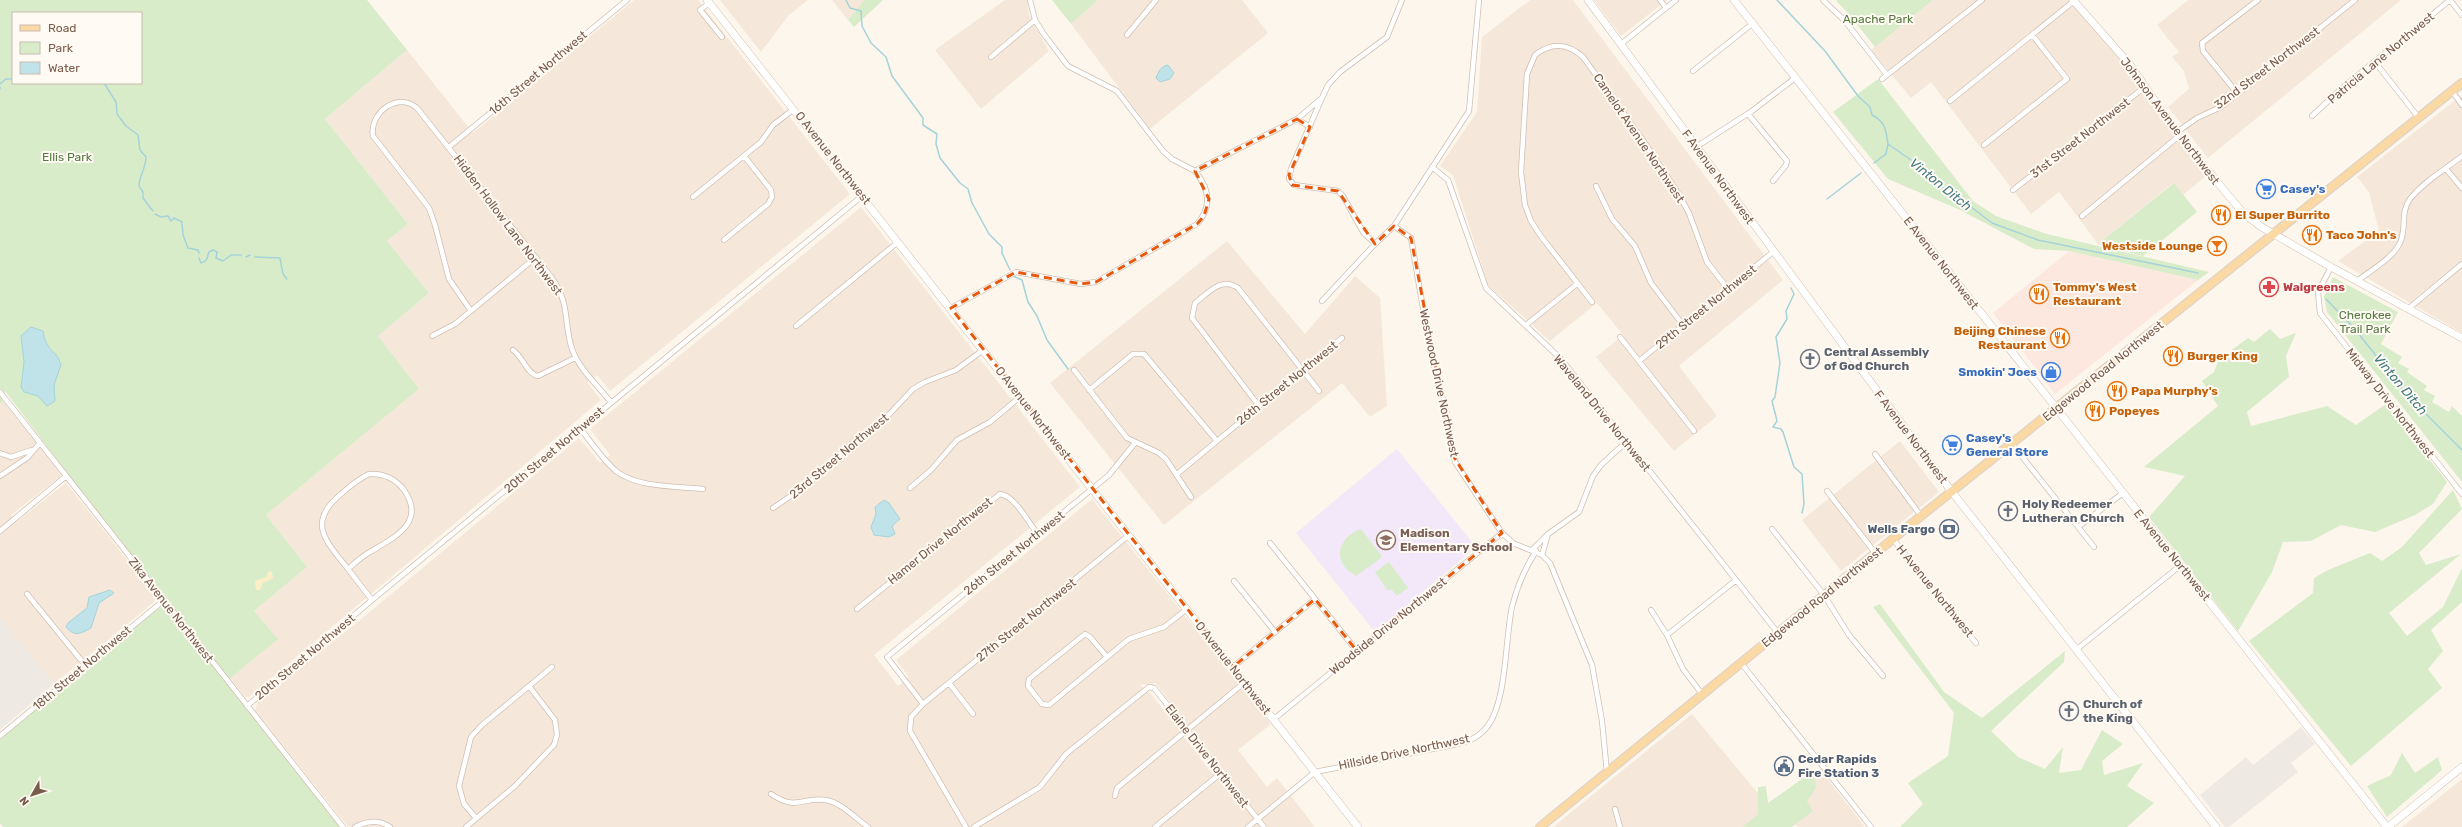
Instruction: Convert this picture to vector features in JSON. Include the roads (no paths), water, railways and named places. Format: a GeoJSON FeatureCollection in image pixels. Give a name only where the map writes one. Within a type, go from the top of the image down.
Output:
{"type":"FeatureCollection","features":[{"type":"Feature","properties":{"kind":"main road","name":"Edgewood Road Northwest"},"geometry":{"type":"LineString","coordinates":[[1540,827],[1921,516],[2462,83]]}},
{"type":"Feature","properties":{"kind":"street","name":"16th Street Northwest"},"geometry":{"type":"LineString","coordinates":[[448,147],[627,0]]}},
{"type":"Feature","properties":{"kind":"street"},"geometry":{"type":"LineString","coordinates":[[951,308],[1016,272],[1082,284],[1096,282],[1197,224],[1204,216],[1208,198],[1202,180],[1195,171],[1172,159],[1163,152],[1117,91],[1068,66],[1035,20],[1030,0]]}},
{"type":"Feature","properties":{"kind":"street"},"geometry":{"type":"LineString","coordinates":[[1127,35],[1156,0]]}},
{"type":"Feature","properties":{"kind":"street"},"geometry":{"type":"LineString","coordinates":[[1375,244],[1363,232],[1343,196],[1338,191],[1294,185],[1291,183],[1289,175],[1328,84],[1340,72],[1387,37],[1402,0]]}},
{"type":"Feature","properties":{"kind":"street"},"geometry":{"type":"LineString","coordinates":[[1322,301],[1375,244],[1394,226],[1469,111],[1479,0]]}},
{"type":"Feature","properties":{"kind":"street","name":"F Avenue Northwest"},"geometry":{"type":"LineString","coordinates":[[1588,0],[1952,492],[2216,827]]}},
{"type":"Feature","properties":{"kind":"street"},"geometry":{"type":"LineString","coordinates":[[1660,0],[1666,8]]}},
{"type":"Feature","properties":{"kind":"street"},"geometry":{"type":"LineString","coordinates":[[1621,44],[1676,0]]}},
{"type":"Feature","properties":{"kind":"street","name":"E Avenue Northwest"},"geometry":{"type":"LineString","coordinates":[[1734,0],[2388,827]]}},
{"type":"Feature","properties":{"kind":"street"},"geometry":{"type":"LineString","coordinates":[[1823,0],[1845,20],[1887,75]]}},
{"type":"Feature","properties":{"kind":"street"},"geometry":{"type":"LineString","coordinates":[[1882,79],[1982,0]]}},
{"type":"Feature","properties":{"kind":"street"},"geometry":{"type":"LineString","coordinates":[[2238,94],[2203,51],[2202,43],[2258,0]]}},
{"type":"Feature","properties":{"kind":"street","name":"32nd Street Northwest"},"geometry":{"type":"LineString","coordinates":[[2082,216],[2197,118],[2221,107],[2355,0]]}},
{"type":"Feature","properties":{"kind":"street"},"geometry":{"type":"LineString","coordinates":[[2450,0],[2462,15]]}},
{"type":"Feature","properties":{"kind":"street","name":"Patricia Lane Northwest"},"geometry":{"type":"LineString","coordinates":[[2312,116],[2450,0]]}},
{"type":"Feature","properties":{"kind":"street"},"geometry":{"type":"LineString","coordinates":[[708,1],[700,10],[722,37]]}},
{"type":"Feature","properties":{"kind":"street","name":"O Avenue Northwest"},"geometry":{"type":"LineString","coordinates":[[708,1],[1358,827]]}},
{"type":"Feature","properties":{"kind":"street"},"geometry":{"type":"LineString","coordinates":[[1950,101],[2033,36],[2074,1]]}},
{"type":"Feature","properties":{"kind":"street","name":"Johnson Avenue Northwest"},"geometry":{"type":"LineString","coordinates":[[2074,1],[2146,86],[2178,134],[2236,206],[2252,221],[2331,267],[2408,309],[2460,335]]}},
{"type":"Feature","properties":{"kind":"street"},"geometry":{"type":"LineString","coordinates":[[991,57],[1035,20]]}},
{"type":"Feature","properties":{"kind":"street"},"geometry":{"type":"LineString","coordinates":[[1693,71],[1752,24]]}},
{"type":"Feature","properties":{"kind":"street"},"geometry":{"type":"LineString","coordinates":[[1984,146],[2067,80],[2033,36]]}},
{"type":"Feature","properties":{"kind":"street","name":"Camelot Avenue Northwest"},"geometry":{"type":"LineString","coordinates":[[1577,284],[1531,221],[1523,194],[1520,172],[1527,74],[1535,55],[1554,45],[1574,50],[1583,57],[1642,139],[1678,193],[1689,213],[1707,262],[1728,289]]}},
{"type":"Feature","properties":{"kind":"street"},"geometry":{"type":"LineString","coordinates":[[2375,62],[2419,118]]}},
{"type":"Feature","properties":{"kind":"street"},"geometry":{"type":"LineString","coordinates":[[1696,147],[1748,114],[1795,78]]}},
{"type":"Feature","properties":{"kind":"street","name":"31st Street Northwest"},"geometry":{"type":"LineString","coordinates":[[2013,190],[2146,86]]}},
{"type":"Feature","properties":{"kind":"street"},"geometry":{"type":"LineString","coordinates":[[2452,91],[2462,105]]}},
{"type":"Feature","properties":{"kind":"street"},"geometry":{"type":"LineString","coordinates":[[1195,171],[1297,119],[1322,98]]}},
{"type":"Feature","properties":{"kind":"street","name":"Hidden Hollow Lane Northwest"},"geometry":{"type":"LineString","coordinates":[[471,311],[449,279],[436,225],[429,208],[373,136],[372,123],[383,110],[398,102],[412,103],[535,258],[564,298],[572,348],[576,358],[611,402]]}},
{"type":"Feature","properties":{"kind":"street"},"geometry":{"type":"LineString","coordinates":[[693,197],[761,142],[773,125],[794,109]]}},
{"type":"Feature","properties":{"kind":"street"},"geometry":{"type":"LineString","coordinates":[[1748,114],[1787,160],[1786,165],[1773,181]]}},
{"type":"Feature","properties":{"kind":"street"},"geometry":{"type":"LineString","coordinates":[[1297,119],[1310,127]]}},
{"type":"Feature","properties":{"kind":"street"},"geometry":{"type":"LineString","coordinates":[[724,240],[768,204],[772,197],[771,190],[744,156]]}},
{"type":"Feature","properties":{"kind":"street"},"geometry":{"type":"LineString","coordinates":[[2357,281],[2395,250],[2403,233],[2403,217],[2410,199],[2462,156]]}},
{"type":"Feature","properties":{"kind":"street","name":"Waveland Drive Northwest"},"geometry":{"type":"LineString","coordinates":[[1432,167],[1448,180],[1486,288],[1561,359],[1735,581],[1778,633]]}},
{"type":"Feature","properties":{"kind":"street"},"geometry":{"type":"LineString","coordinates":[[2446,169],[2462,188]]}},
{"type":"Feature","properties":{"kind":"street"},"geometry":{"type":"LineString","coordinates":[[1596,186],[1612,219],[1635,246],[1651,283],[1683,325]]}},
{"type":"Feature","properties":{"kind":"street","name":"20th Street Northwest"},"geometry":{"type":"LineString","coordinates":[[247,706],[372,600],[862,196]]}},
{"type":"Feature","properties":{"kind":"street","name":"Westwood Drive Northwest"},"geometry":{"type":"LineString","coordinates":[[1394,226],[1411,238],[1431,355],[1446,410],[1452,454],[1455,462],[1502,532],[1513,543],[1542,554],[1550,563],[1592,665],[1602,721],[1607,773]]}},
{"type":"Feature","properties":{"kind":"street"},"geometry":{"type":"LineString","coordinates":[[796,326],[898,242]]}},
{"type":"Feature","properties":{"kind":"street","name":"29th Street Northwest"},"geometry":{"type":"LineString","coordinates":[[1639,361],[1773,252]]}},
{"type":"Feature","properties":{"kind":"street"},"geometry":{"type":"LineString","coordinates":[[432,336],[448,328],[471,311],[535,258]]}},
{"type":"Feature","properties":{"kind":"street"},"geometry":{"type":"LineString","coordinates":[[2408,309],[2462,264]]}},
{"type":"Feature","properties":{"kind":"street","name":"Midway Drive Northwest"},"geometry":{"type":"LineString","coordinates":[[2331,267],[2318,292],[2318,305],[2324,320],[2462,494]]}},
{"type":"Feature","properties":{"kind":"street"},"geometry":{"type":"LineString","coordinates":[[1259,406],[1192,318],[1195,303],[1220,284],[1227,283],[1238,288],[1319,391]]}},
{"type":"Feature","properties":{"kind":"street"},"geometry":{"type":"LineString","coordinates":[[1526,326],[1577,284],[1592,302]]}},
{"type":"Feature","properties":{"kind":"street"},"geometry":{"type":"LineString","coordinates":[[1620,337],[1694,431]]}},
{"type":"Feature","properties":{"kind":"street","name":"26th Street Northwest"},"geometry":{"type":"LineString","coordinates":[[1177,474],[1342,338]]}},
{"type":"Feature","properties":{"kind":"street"},"geometry":{"type":"LineString","coordinates":[[513,350],[521,356],[530,372],[538,376],[576,358]]}},
{"type":"Feature","properties":{"kind":"street","name":"23rd Street Northwest"},"geometry":{"type":"LineString","coordinates":[[773,508],[808,484],[859,437],[880,424],[913,389],[925,382],[956,370],[983,350]]}},
{"type":"Feature","properties":{"kind":"street"},"geometry":{"type":"LineString","coordinates":[[1089,390],[1136,354],[1144,354],[1150,358],[1217,441]]}},
{"type":"Feature","properties":{"kind":"street"},"geometry":{"type":"LineString","coordinates":[[1074,370],[1127,438],[1159,453],[1177,474],[1191,497]]}},
{"type":"Feature","properties":{"kind":"street","name":"Zika Avenue Northwest"},"geometry":{"type":"LineString","coordinates":[[0,392],[343,827]]}},
{"type":"Feature","properties":{"kind":"street"},"geometry":{"type":"LineString","coordinates":[[910,488],[931,470],[957,440],[990,422],[1020,397]]}},
{"type":"Feature","properties":{"kind":"street"},"geometry":{"type":"LineString","coordinates":[[580,428],[612,467],[628,478],[641,482],[703,489]]}},
{"type":"Feature","properties":{"kind":"street","name":"Hillside Drive Northwest"},"geometry":{"type":"LineString","coordinates":[[1248,827],[1315,772],[1453,745],[1469,741],[1480,735],[1488,726],[1496,709],[1512,607],[1520,582],[1534,550],[1548,534],[1579,512],[1593,476],[1601,465],[1626,442]]}},
{"type":"Feature","properties":{"kind":"street"},"geometry":{"type":"LineString","coordinates":[[0,476],[27,458],[32,450],[40,443]]}},
{"type":"Feature","properties":{"kind":"street","name":"26th Street Northwest"},"geometry":{"type":"LineString","coordinates":[[923,704],[886,657],[1092,489],[1109,474],[1135,443]]}},
{"type":"Feature","properties":{"kind":"street"},"geometry":{"type":"LineString","coordinates":[[2012,444],[2094,547]]}},
{"type":"Feature","properties":{"kind":"street"},"geometry":{"type":"LineString","coordinates":[[0,453],[10,457],[32,450]]}},
{"type":"Feature","properties":{"kind":"street"},"geometry":{"type":"LineString","coordinates":[[1875,454],[1921,516]]}},
{"type":"Feature","properties":{"kind":"street"},"geometry":{"type":"LineString","coordinates":[[348,569],[370,552],[390,542],[408,522],[410,516],[409,500],[400,486],[389,477],[377,474],[363,477],[333,500],[323,515],[324,535],[348,569],[372,600]]}},
{"type":"Feature","properties":{"kind":"street"},"geometry":{"type":"LineString","coordinates":[[0,531],[66,476]]}},
{"type":"Feature","properties":{"kind":"street","name":"H Avenue Northwest"},"geometry":{"type":"LineString","coordinates":[[1827,491],[1876,554]]}},
{"type":"Feature","properties":{"kind":"street"},"geometry":{"type":"LineString","coordinates":[[2078,527],[2123,493]]}},
{"type":"Feature","properties":{"kind":"street","name":"Hamer Drive Northwest"},"geometry":{"type":"LineString","coordinates":[[857,609],[1000,494],[1005,495],[1011,500],[1037,533]]}},
{"type":"Feature","properties":{"kind":"street"},"geometry":{"type":"LineString","coordinates":[[1772,530],[1824,595],[1849,635],[1882,676]]}},
{"type":"Feature","properties":{"kind":"street","name":"Woodside Drive Northwest"},"geometry":{"type":"LineString","coordinates":[[1274,719],[1502,532]]}},
{"type":"Feature","properties":{"kind":"street"},"geometry":{"type":"LineString","coordinates":[[1542,554],[1548,534]]}},
{"type":"Feature","properties":{"kind":"street","name":"27th Street Northwest"},"geometry":{"type":"LineString","coordinates":[[966,827],[910,731],[911,717],[923,704],[948,683],[1128,535]]}},
{"type":"Feature","properties":{"kind":"street","name":"H Avenue Northwest"},"geometry":{"type":"LineString","coordinates":[[1893,539],[1976,643]]}},
{"type":"Feature","properties":{"kind":"street"},"geometry":{"type":"LineString","coordinates":[[1270,543],[1357,651]]}},
{"type":"Feature","properties":{"kind":"street"},"geometry":{"type":"LineString","coordinates":[[2077,649],[2181,565]]}},
{"type":"Feature","properties":{"kind":"street"},"geometry":{"type":"LineString","coordinates":[[1234,581],[1275,632]]}},
{"type":"Feature","properties":{"kind":"street"},"geometry":{"type":"LineString","coordinates":[[1667,635],[1735,581]]}},
{"type":"Feature","properties":{"kind":"street"},"geometry":{"type":"LineString","coordinates":[[28,594],[85,665]]}},
{"type":"Feature","properties":{"kind":"street"},"geometry":{"type":"LineString","coordinates":[[1233,667],[1315,599]]}},
{"type":"Feature","properties":{"kind":"street","name":"18th Street Northwest"},"geometry":{"type":"LineString","coordinates":[[0,736],[163,600]]}},
{"type":"Feature","properties":{"kind":"street"},"geometry":{"type":"LineString","coordinates":[[1107,657],[1090,637],[1085,634],[1029,679],[1028,686],[1042,704],[1047,706],[1107,657],[1129,639],[1164,627],[1187,609]]}},
{"type":"Feature","properties":{"kind":"street"},"geometry":{"type":"LineString","coordinates":[[1651,610],[1667,635],[1683,668],[1702,694]]}},
{"type":"Feature","properties":{"kind":"street"},"geometry":{"type":"LineString","coordinates":[[1741,662],[1871,827]]}},
{"type":"Feature","properties":{"kind":"street"},"geometry":{"type":"LineString","coordinates":[[476,818],[464,804],[460,795],[459,786],[471,737],[478,728],[552,667]]}},
{"type":"Feature","properties":{"kind":"street"},"geometry":{"type":"LineString","coordinates":[[1115,796],[1118,788],[1245,682]]}},
{"type":"Feature","properties":{"kind":"street"},"geometry":{"type":"LineString","coordinates":[[948,683],[974,714]]}},
{"type":"Feature","properties":{"kind":"street"},"geometry":{"type":"LineString","coordinates":[[466,827],[521,781],[552,749],[556,740],[557,729],[555,720],[529,686]]}},
{"type":"Feature","properties":{"kind":"street","name":"Elaine Drive Northwest"},"geometry":{"type":"LineString","coordinates":[[974,827],[1040,787],[1066,754],[1149,687],[1154,688],[1264,827]]}},
{"type":"Feature","properties":{"kind":"street"},"geometry":{"type":"LineString","coordinates":[[2388,827],[2462,767]]}},
{"type":"Feature","properties":{"kind":"street"},"geometry":{"type":"LineString","coordinates":[[1155,827],[1221,773]]}},
{"type":"Feature","properties":{"kind":"street"},"geometry":{"type":"LineString","coordinates":[[771,794],[782,802],[791,804],[826,800],[837,804],[868,827]]}},
{"type":"Feature","properties":{"kind":"street"},"geometry":{"type":"LineString","coordinates":[[1616,809],[1620,827]]}},
{"type":"Feature","properties":{"kind":"street"},"geometry":{"type":"LineString","coordinates":[[356,827],[365,822],[376,821],[390,827]]}},
{"type":"Feature","properties":{"kind":"water"},"geometry":{"type":"Polygon","coordinates":[[[1168,65],[1174,73],[1170,79],[1160,82],[1156,78],[1160,70],[1168,65]]]}},
{"type":"Feature","properties":{"kind":"water"},"geometry":{"type":"Polygon","coordinates":[[[31,327],[43,331],[44,338],[49,347],[57,356],[61,365],[54,385],[55,401],[47,406],[38,396],[24,392],[21,387],[24,362],[21,336],[31,327]]]}},
{"type":"Feature","properties":{"kind":"water"},"geometry":{"type":"Polygon","coordinates":[[[884,500],[889,503],[900,519],[892,526],[895,534],[889,537],[874,535],[871,527],[876,514],[875,507],[884,500]]]}},
{"type":"Feature","properties":{"kind":"water"},"geometry":{"type":"Polygon","coordinates":[[[110,590],[114,593],[99,603],[91,628],[78,634],[72,632],[66,627],[68,623],[87,608],[89,597],[110,590]]]}},
{"type":"Feature","properties":{"kind":"waterway"},"geometry":{"type":"LineString","coordinates":[[846,0],[850,8],[861,11],[862,26],[871,43],[886,57],[892,76],[923,118],[923,125],[937,134],[936,144],[940,158],[960,183],[968,189],[972,203],[989,234],[1002,247],[1002,253],[1010,270]]}},
{"type":"Feature","properties":{"kind":"waterway","name":"Vinton Ditch"},"geometry":{"type":"LineString","coordinates":[[1777,0],[1825,51],[1858,96],[1870,107],[1872,115],[1883,124],[1887,135],[1888,144],[1924,169],[1948,193],[1966,203],[1992,223],[2038,240],[2198,273]]}},
{"type":"Feature","properties":{"kind":"waterway"},"geometry":{"type":"LineString","coordinates":[[0,84],[6,79],[12,79]]}},
{"type":"Feature","properties":{"kind":"waterway"},"geometry":{"type":"LineString","coordinates":[[105,84],[116,102],[117,114],[126,126],[138,135],[140,150],[146,157],[139,186],[143,192],[143,198],[153,211]]}},
{"type":"Feature","properties":{"kind":"waterway"},"geometry":{"type":"LineString","coordinates":[[1874,163],[1886,154],[1888,144]]}},
{"type":"Feature","properties":{"kind":"waterway"},"geometry":{"type":"LineString","coordinates":[[1827,199],[1861,173]]}},
{"type":"Feature","properties":{"kind":"waterway"},"geometry":{"type":"LineString","coordinates":[[155,214],[161,217],[168,216],[171,221],[174,218],[182,222],[183,235],[188,248],[198,250],[199,253]]}},
{"type":"Feature","properties":{"kind":"waterway"},"geometry":{"type":"LineString","coordinates":[[199,258],[201,263],[205,261],[209,252],[213,250],[217,252],[216,258],[223,261],[231,255],[241,255]]}},
{"type":"Feature","properties":{"kind":"waterway"},"geometry":{"type":"LineString","coordinates":[[246,257],[250,255]]}},
{"type":"Feature","properties":{"kind":"waterway"},"geometry":{"type":"LineString","coordinates":[[255,257],[280,258],[283,274],[287,279]]}},
{"type":"Feature","properties":{"kind":"waterway"},"geometry":{"type":"LineString","coordinates":[[1013,276],[1022,280],[1028,302],[1037,316],[1047,340],[1068,369]]}},
{"type":"Feature","properties":{"kind":"waterway"},"geometry":{"type":"LineString","coordinates":[[1791,288],[1794,294],[1786,311],[1787,319],[1776,337],[1780,363],[1775,397],[1772,401],[1777,421],[1773,427],[1781,429],[1783,432],[1794,467],[1802,474],[1804,504],[1802,513]]}},
{"type":"Feature","properties":{"kind":"waterway","name":"Vinton Ditch"},"geometry":{"type":"LineString","coordinates":[[2326,299],[2354,328],[2409,397],[2462,450]]}},
{"type":"Feature","properties":{"kind":"place","name":"Casey's"},"geometry":{"type":"Point","coordinates":[2266,189]}},
{"type":"Feature","properties":{"kind":"place","name":"El Super Burrito"},"geometry":{"type":"Point","coordinates":[2221,215]}},
{"type":"Feature","properties":{"kind":"place","name":"Taco John's"},"geometry":{"type":"Point","coordinates":[2312,235]}},
{"type":"Feature","properties":{"kind":"place","name":"Westside Lounge"},"geometry":{"type":"Point","coordinates":[2217,246]}},
{"type":"Feature","properties":{"kind":"place","name":"Walgreens"},"geometry":{"type":"Point","coordinates":[2269,287]}},
{"type":"Feature","properties":{"kind":"place","name":"Tommy's West Restaurant"},"geometry":{"type":"Point","coordinates":[2039,294]}},
{"type":"Feature","properties":{"kind":"place","name":"Beijing Chinese Restaurant"},"geometry":{"type":"Point","coordinates":[2060,338]}},
{"type":"Feature","properties":{"kind":"place","name":"Burger King"},"geometry":{"type":"Point","coordinates":[2173,356]}},
{"type":"Feature","properties":{"kind":"place","name":"Central Assembly of God Church"},"geometry":{"type":"Point","coordinates":[1810,359]}},
{"type":"Feature","properties":{"kind":"place","name":"Smokin' Joes"},"geometry":{"type":"Point","coordinates":[2051,372]}},
{"type":"Feature","properties":{"kind":"place","name":"Papa Murphy's"},"geometry":{"type":"Point","coordinates":[2117,391]}},
{"type":"Feature","properties":{"kind":"place","name":"Popeyes"},"geometry":{"type":"Point","coordinates":[2095,411]}},
{"type":"Feature","properties":{"kind":"place","name":"Casey's General Store"},"geometry":{"type":"Point","coordinates":[1952,445]}},
{"type":"Feature","properties":{"kind":"place","name":"Holy Redeemer Lutheran Church"},"geometry":{"type":"Point","coordinates":[2008,511]}},
{"type":"Feature","properties":{"kind":"place","name":"Wells Fargo"},"geometry":{"type":"Point","coordinates":[1949,529]}},
{"type":"Feature","properties":{"kind":"place","name":"Madison Elementary School"},"geometry":{"type":"Point","coordinates":[1386,540]}},
{"type":"Feature","properties":{"kind":"place","name":"Church of the King"},"geometry":{"type":"Point","coordinates":[2069,711]}},
{"type":"Feature","properties":{"kind":"place","name":"Cedar Rapids Fire Station 3"},"geometry":{"type":"Point","coordinates":[1784,766]}},
{"type":"Feature","properties":{"kind":"park label","name":"Apache Park"},"geometry":{"type":"Point","coordinates":[1878,19]}},
{"type":"Feature","properties":{"kind":"park label","name":"Ellis Park"},"geometry":{"type":"Point","coordinates":[67,157]}},
{"type":"Feature","properties":{"kind":"park label","name":"Cherokee Trail Park"},"geometry":{"type":"Point","coordinates":[2365,322]}}]}
